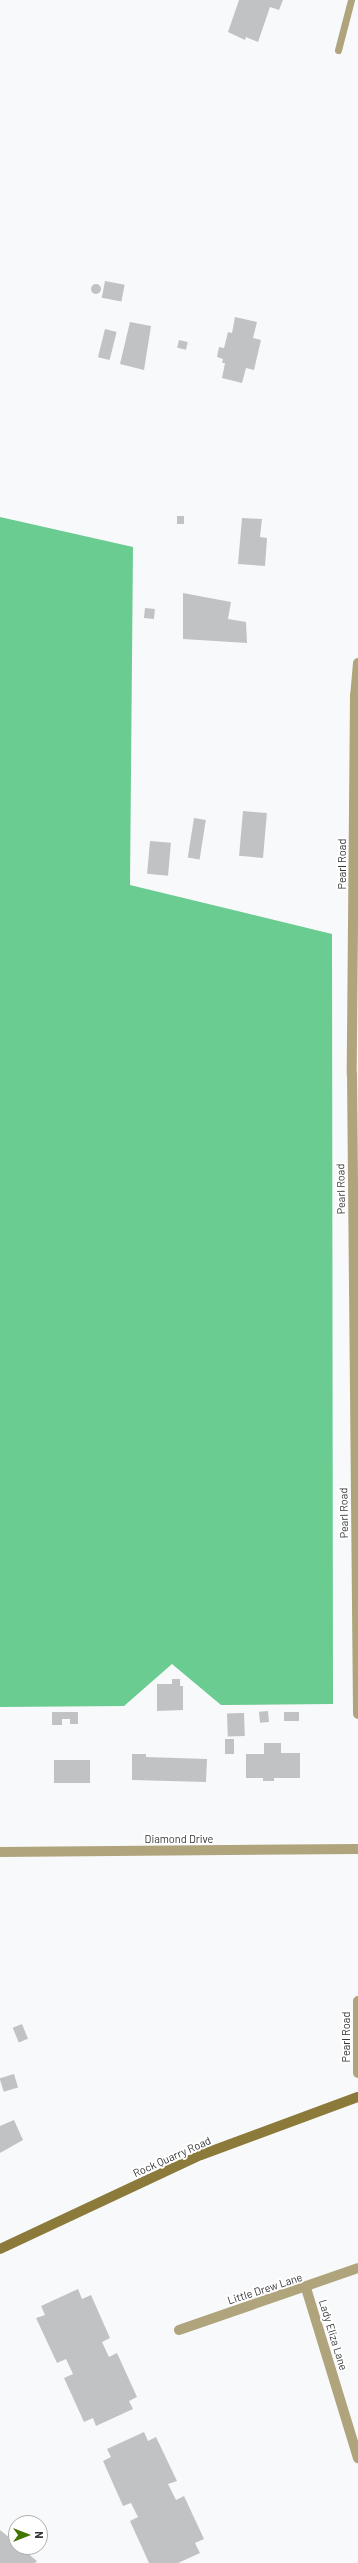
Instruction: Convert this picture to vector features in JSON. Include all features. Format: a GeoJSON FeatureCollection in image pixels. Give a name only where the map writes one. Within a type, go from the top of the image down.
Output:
{"type":"FeatureCollection","features":[{"type":"Feature","properties":{"kind":"main road","name":"Rock Quarry Road"},"geometry":{"type":"LineString","coordinates":[[0,2249],[201,2155],[358,2097]]}},
{"type":"Feature","properties":{"kind":"street","name":"Pearl Road"},"geometry":{"type":"LineString","coordinates":[[358,663],[355,695],[356,821],[352,1074],[358,1714]]}},
{"type":"Feature","properties":{"kind":"street","name":"Diamond Drive"},"geometry":{"type":"LineString","coordinates":[[0,1852],[358,1849]]}},
{"type":"Feature","properties":{"kind":"street","name":"Pearl Road"},"geometry":{"type":"LineString","coordinates":[[358,2001],[358,2073]]}},
{"type":"Feature","properties":{"kind":"street","name":"Little Drew Lane"},"geometry":{"type":"LineString","coordinates":[[179,2330],[306,2288],[358,2268]]}},
{"type":"Feature","properties":{"kind":"street","name":"Lady Eliza Lane"},"geometry":{"type":"LineString","coordinates":[[306,2288],[358,2458]]}},
{"type":"Feature","properties":{"kind":"lane"},"geometry":{"type":"LineString","coordinates":[[338,50],[351,0]]}},
{"type":"Feature","properties":{"kind":"green space"},"geometry":{"type":"Polygon","coordinates":[[[0,517],[133,547],[130,885],[332,934],[333,1704],[221,1705],[172,1664],[124,1706],[0,1707],[0,517]]]}},
{"type":"Feature","properties":{"kind":"building"},"geometry":{"type":"Polygon","coordinates":[[[239,0],[283,0],[279,10],[270,7],[258,42],[246,37],[245,40],[228,32],[239,0]]]}},
{"type":"Feature","properties":{"kind":"building"},"geometry":{"type":"Polygon","coordinates":[[[105,281],[125,285],[121,302],[102,298],[105,281]]]}},
{"type":"Feature","properties":{"kind":"building"},"geometry":{"type":"Polygon","coordinates":[[[94,284],[98,284],[100,285],[100,293],[94,294],[91,291],[91,287],[94,284]]]}},
{"type":"Feature","properties":{"kind":"building"},"geometry":{"type":"Polygon","coordinates":[[[235,317],[257,322],[253,338],[261,340],[254,370],[246,368],[242,383],[222,378],[225,363],[222,363],[223,359],[217,357],[219,347],[224,348],[228,332],[232,333],[235,317]]]}},
{"type":"Feature","properties":{"kind":"building"},"geometry":{"type":"Polygon","coordinates":[[[130,322],[151,326],[144,370],[120,364],[130,322]]]}},
{"type":"Feature","properties":{"kind":"building"},"geometry":{"type":"Polygon","coordinates":[[[105,329],[117,332],[110,360],[98,357],[105,329]]]}},
{"type":"Feature","properties":{"kind":"building"},"geometry":{"type":"Polygon","coordinates":[[[179,340],[188,342],[186,350],[177,348],[179,340]]]}},
{"type":"Feature","properties":{"kind":"building"},"geometry":{"type":"Polygon","coordinates":[[[177,516],[184,516],[184,524],[177,524],[177,516]]]}},
{"type":"Feature","properties":{"kind":"building"},"geometry":{"type":"Polygon","coordinates":[[[242,518],[262,519],[260,537],[267,538],[265,566],[238,564],[242,518]]]}},
{"type":"Feature","properties":{"kind":"building"},"geometry":{"type":"Polygon","coordinates":[[[183,593],[231,602],[228,619],[246,622],[247,643],[183,639],[183,593]]]}},
{"type":"Feature","properties":{"kind":"building"},"geometry":{"type":"Polygon","coordinates":[[[145,608],[155,609],[154,619],[144,618],[145,608]]]}},
{"type":"Feature","properties":{"kind":"building"},"geometry":{"type":"Polygon","coordinates":[[[243,811],[267,813],[263,858],[239,856],[243,811]]]}},
{"type":"Feature","properties":{"kind":"building"},"geometry":{"type":"Polygon","coordinates":[[[194,818],[206,820],[200,859],[188,858],[194,818]]]}},
{"type":"Feature","properties":{"kind":"building"},"geometry":{"type":"Polygon","coordinates":[[[150,841],[171,843],[168,876],[147,874],[150,841]]]}},
{"type":"Feature","properties":{"kind":"building"},"geometry":{"type":"Polygon","coordinates":[[[172,1679],[180,1679],[180,1686],[183,1686],[183,1710],[157,1711],[157,1684],[172,1684],[172,1679]]]}},
{"type":"Feature","properties":{"kind":"building"},"geometry":{"type":"Polygon","coordinates":[[[268,1711],[269,1722],[260,1723],[259,1712],[268,1711]]]}},
{"type":"Feature","properties":{"kind":"building"},"geometry":{"type":"Polygon","coordinates":[[[52,1712],[78,1712],[78,1724],[70,1724],[70,1719],[62,1719],[62,1725],[52,1725],[52,1712]]]}},
{"type":"Feature","properties":{"kind":"building"},"geometry":{"type":"Polygon","coordinates":[[[284,1712],[299,1712],[299,1721],[284,1721],[284,1712]]]}},
{"type":"Feature","properties":{"kind":"building"},"geometry":{"type":"Polygon","coordinates":[[[244,1713],[245,1736],[228,1737],[227,1714],[244,1713]]]}},
{"type":"Feature","properties":{"kind":"building"},"geometry":{"type":"Polygon","coordinates":[[[225,1739],[234,1739],[234,1754],[225,1754],[225,1739]]]}},
{"type":"Feature","properties":{"kind":"building"},"geometry":{"type":"Polygon","coordinates":[[[264,1743],[281,1743],[281,1753],[300,1753],[300,1778],[274,1778],[274,1781],[263,1781],[263,1778],[246,1778],[246,1754],[264,1754],[264,1743]]]}},
{"type":"Feature","properties":{"kind":"building"},"geometry":{"type":"Polygon","coordinates":[[[132,1754],[146,1754],[146,1757],[207,1759],[206,1782],[132,1780],[132,1754]]]}},
{"type":"Feature","properties":{"kind":"building"},"geometry":{"type":"Polygon","coordinates":[[[54,1760],[90,1760],[90,1783],[54,1783],[54,1760]]]}},
{"type":"Feature","properties":{"kind":"building"},"geometry":{"type":"Polygon","coordinates":[[[22,2024],[28,2039],[19,2043],[13,2028],[22,2024]]]}},
{"type":"Feature","properties":{"kind":"building"},"geometry":{"type":"Polygon","coordinates":[[[14,2074],[18,2087],[4,2092],[0,2078],[14,2074]]]}},
{"type":"Feature","properties":{"kind":"building"},"geometry":{"type":"Polygon","coordinates":[[[14,2120],[23,2140],[0,2153],[0,2126],[14,2120]]]}},
{"type":"Feature","properties":{"kind":"building"},"geometry":{"type":"Polygon","coordinates":[[[78,2289],[82,2299],[91,2295],[110,2338],[102,2342],[109,2357],[117,2353],[137,2397],[129,2401],[133,2409],[96,2426],[93,2418],[84,2422],[64,2378],[73,2374],[66,2359],[57,2363],[36,2318],[45,2315],[41,2306],[78,2289]]]}},
{"type":"Feature","properties":{"kind":"building"},"geometry":{"type":"Polygon","coordinates":[[[144,2432],[148,2441],[156,2437],[177,2481],[168,2484],[176,2500],[184,2496],[204,2539],[195,2543],[200,2553],[178,2563],[149,2563],[130,2521],[138,2517],[131,2503],[123,2506],[103,2461],[111,2457],[107,2449],[144,2432]]]}},
{"type":"Feature","properties":{"kind":"building"},"geometry":{"type":"Polygon","coordinates":[[[0,2530],[8,2536],[8,2555],[30,2555],[37,2561],[35,2563],[0,2563],[0,2530]]]}}]}
